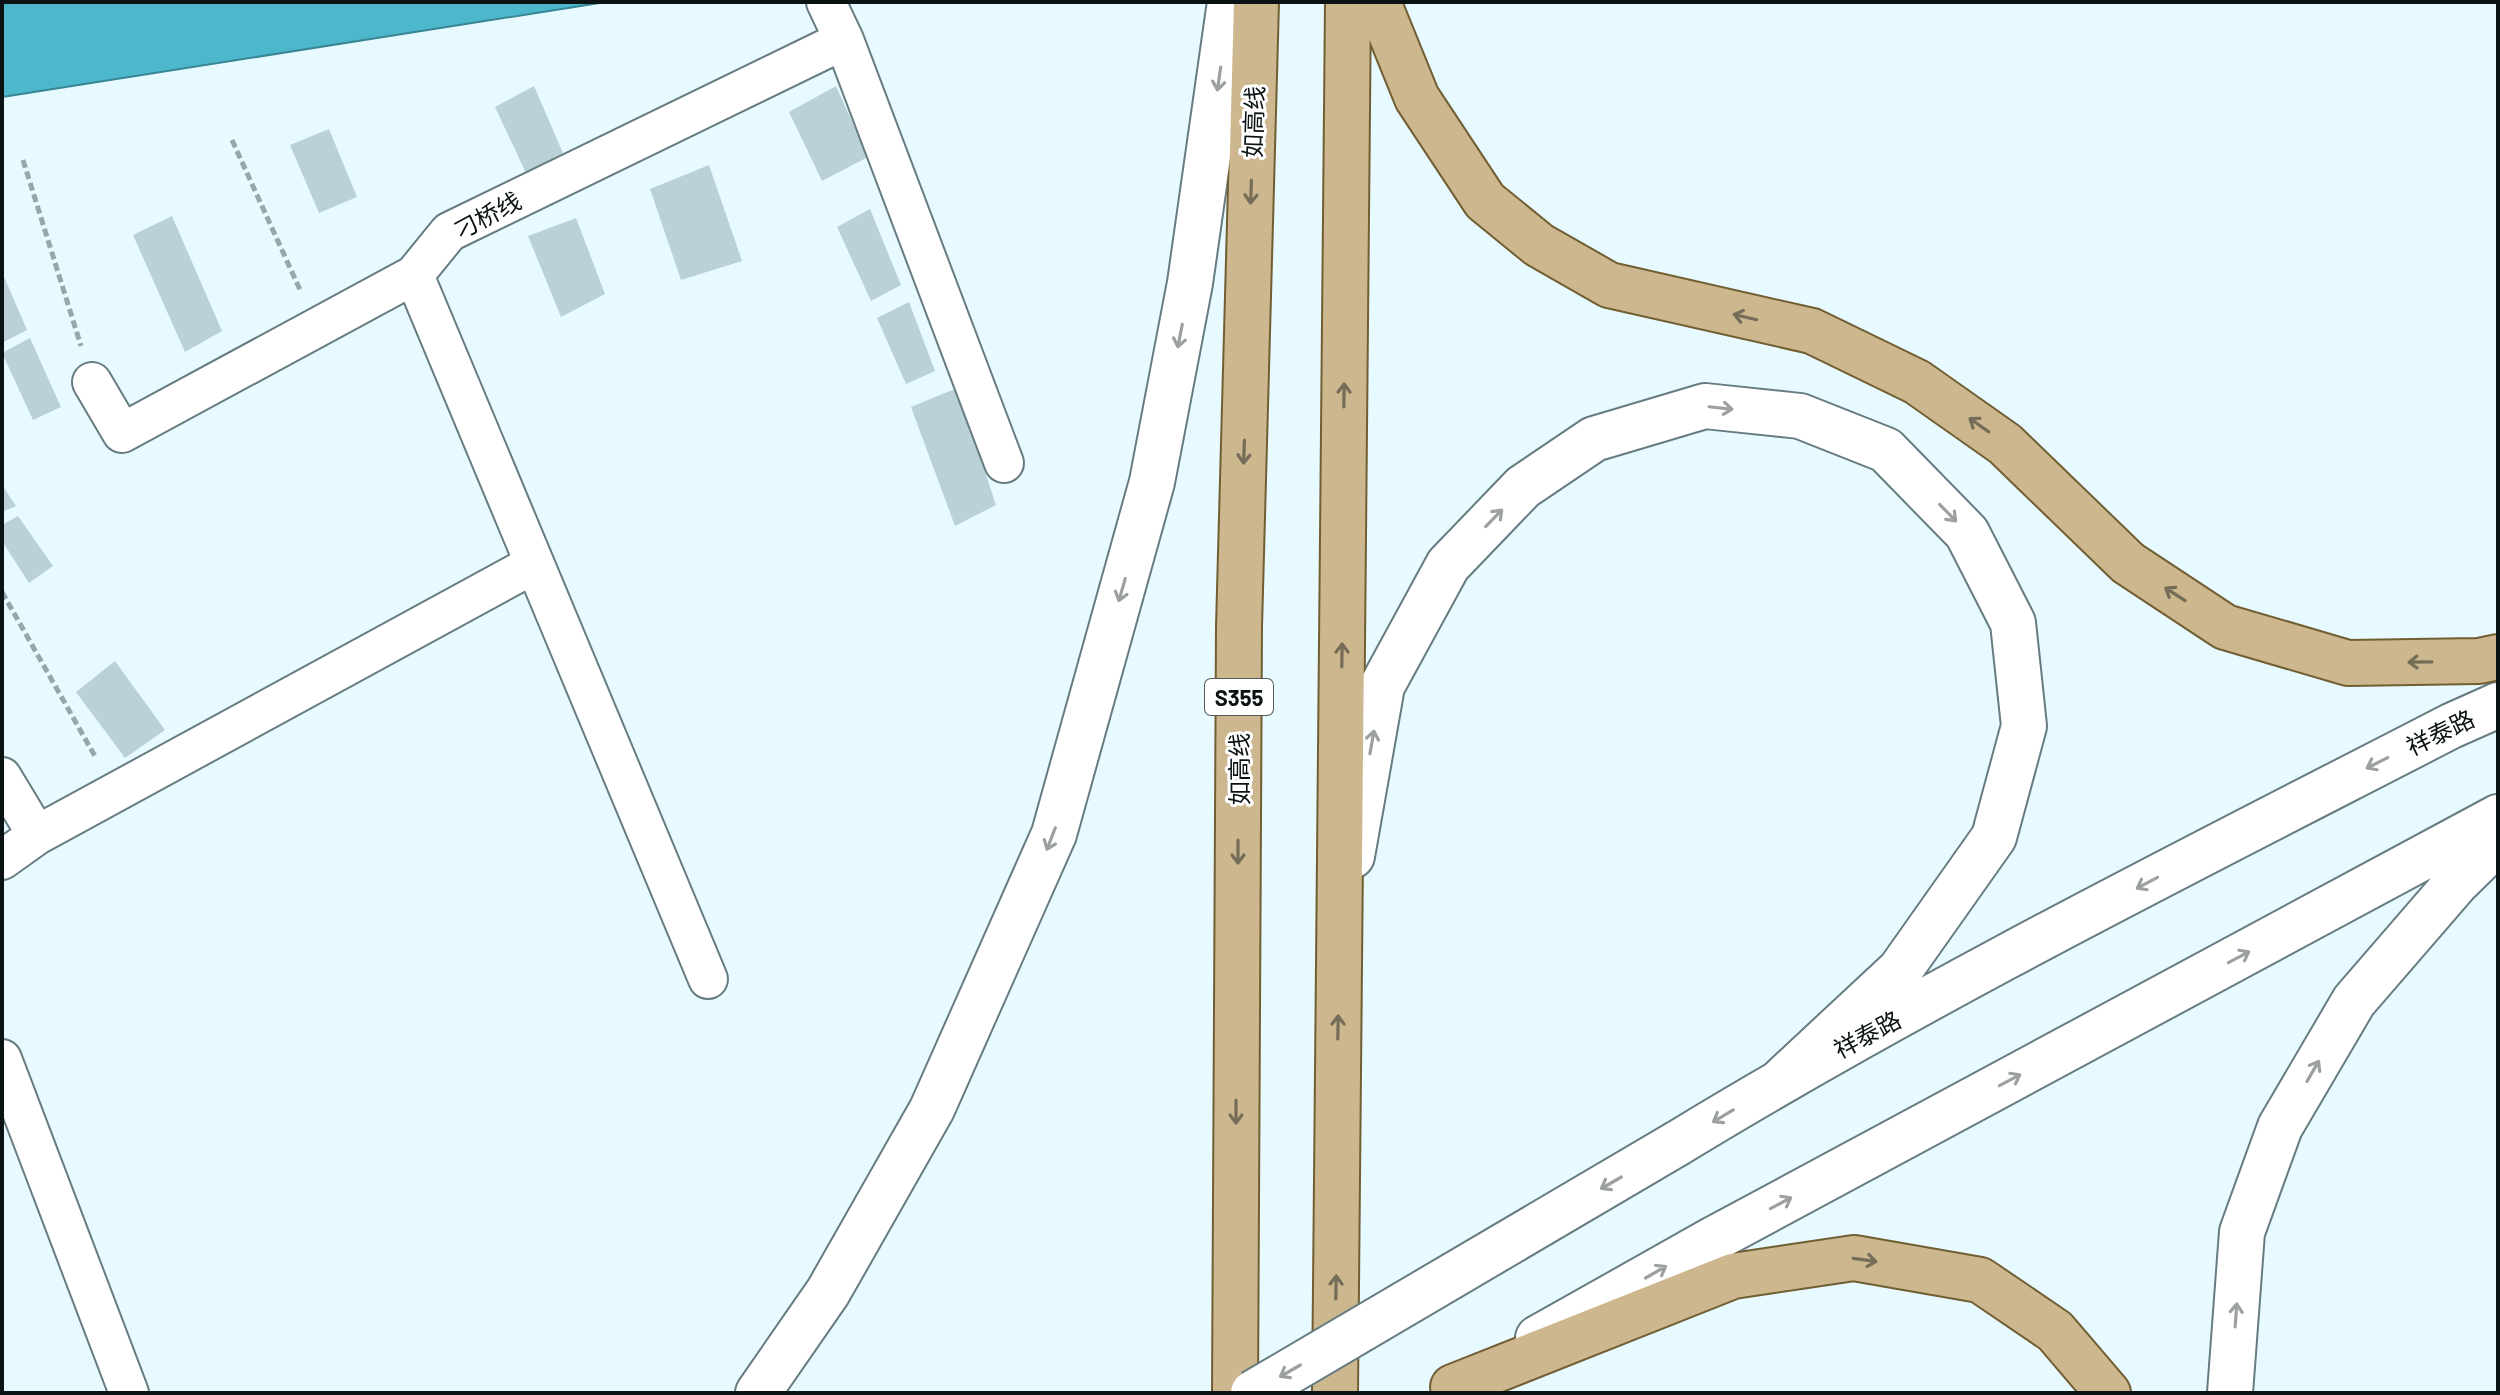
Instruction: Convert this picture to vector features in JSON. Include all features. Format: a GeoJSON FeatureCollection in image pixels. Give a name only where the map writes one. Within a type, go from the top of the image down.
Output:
{"type":"FeatureCollection","features":[{"type":"Feature","properties":{"kind":"main road"},"geometry":{"type":"LineString","coordinates":[[758,1393],[828,1292],[932,1109],[1054,834],[1152,482],[1190,283],[1230,2]]}},
{"type":"Feature","properties":{"kind":"main road","name":"如高线"},"geometry":{"type":"LineString","coordinates":[[1235,1393],[1239,627],[1256,2]]}},
{"type":"Feature","properties":{"kind":"main road"},"geometry":{"type":"LineString","coordinates":[[1335,1393],[1348,2]]}},
{"type":"Feature","properties":{"kind":"main road"},"geometry":{"type":"LineString","coordinates":[[1378,2],[1417,98],[1485,201],[1539,245],[1609,285],[1812,331],[1917,382],[2005,444],[2128,563],[2225,627],[2348,663],[2479,661],[2498,657]]}},
{"type":"Feature","properties":{"kind":"main road"},"geometry":{"type":"LineString","coordinates":[[1339,929],[1382,686],[1448,565],[1523,487],[1594,439],[1705,406],[1800,416],[1886,450],[1967,533],[2013,623],[2024,726],[1994,837],[1900,970],[1781,1081]]}},
{"type":"Feature","properties":{"kind":"main road","name":"祥泰路"},"geometry":{"type":"LineString","coordinates":[[1253,1393],[1781,1081],[2147,883],[2451,726],[2498,705]]}},
{"type":"Feature","properties":{"kind":"main road"},"geometry":{"type":"LineString","coordinates":[[1448,1390],[1723,1258],[2498,817]]}},
{"type":"Feature","properties":{"kind":"main road"},"geometry":{"type":"LineString","coordinates":[[2230,1393],[2242,1232],[2280,1127],[2354,1001],[2456,883],[2498,842]]}},
{"type":"Feature","properties":{"kind":"main road"},"geometry":{"type":"LineString","coordinates":[[1723,1258],[1854,1258],[1980,1280],[2055,1331],[2108,1393]]}},
{"type":"Feature","properties":{"kind":"street"},"geometry":{"type":"LineString","coordinates":[[826,2],[844,40],[1004,463]]}},
{"type":"Feature","properties":{"kind":"street","name":"刁桥线"},"geometry":{"type":"LineString","coordinates":[[92,382],[122,433],[414,275],[449,232],[844,40]]}},
{"type":"Feature","properties":{"kind":"street"},"geometry":{"type":"LineString","coordinates":[[414,275],[708,979]]}},
{"type":"Feature","properties":{"kind":"street"},"geometry":{"type":"LineString","coordinates":[[2,860],[37,835],[534,564]]}},
{"type":"Feature","properties":{"kind":"street"},"geometry":{"type":"LineString","coordinates":[[2,777],[37,835]]}},
{"type":"Feature","properties":{"kind":"street"},"geometry":{"type":"LineString","coordinates":[[2,1059],[13,1127],[129,1393]]}},
{"type":"Feature","properties":{"kind":"path"},"geometry":{"type":"LineString","coordinates":[[232,140],[317,328]]}},
{"type":"Feature","properties":{"kind":"path"},"geometry":{"type":"LineString","coordinates":[[23,160],[92,382]]}},
{"type":"Feature","properties":{"kind":"path"},"geometry":{"type":"LineString","coordinates":[[2,592],[115,792]]}},
{"type":"Feature","properties":{"kind":"water"},"geometry":{"type":"Polygon","coordinates":[[[2,2],[606,2],[2,97],[2,2]]]}},
{"type":"Feature","properties":{"kind":"building"},"geometry":{"type":"Polygon","coordinates":[[[534,86],[563,153],[526,173],[495,107],[534,86]]]}},
{"type":"Feature","properties":{"kind":"building"},"geometry":{"type":"Polygon","coordinates":[[[836,86],[868,157],[822,181],[789,112],[836,86]]]}},
{"type":"Feature","properties":{"kind":"building"},"geometry":{"type":"Polygon","coordinates":[[[329,129],[357,197],[319,213],[290,145],[329,129]]]}},
{"type":"Feature","properties":{"kind":"building"},"geometry":{"type":"Polygon","coordinates":[[[709,165],[742,261],[681,280],[650,189],[709,165]]]}},
{"type":"Feature","properties":{"kind":"building"},"geometry":{"type":"Polygon","coordinates":[[[870,209],[901,285],[871,301],[837,227],[870,209]]]}},
{"type":"Feature","properties":{"kind":"building"},"geometry":{"type":"Polygon","coordinates":[[[172,216],[222,331],[185,352],[133,235],[172,216]]]}},
{"type":"Feature","properties":{"kind":"building"},"geometry":{"type":"Polygon","coordinates":[[[576,218],[605,294],[561,317],[528,236],[576,218]]]}},
{"type":"Feature","properties":{"kind":"building"},"geometry":{"type":"Polygon","coordinates":[[[2,272],[27,330],[2,343],[2,272]]]}},
{"type":"Feature","properties":{"kind":"building"},"geometry":{"type":"Polygon","coordinates":[[[909,302],[935,371],[906,384],[877,318],[909,302]]]}},
{"type":"Feature","properties":{"kind":"building"},"geometry":{"type":"Polygon","coordinates":[[[30,338],[61,407],[33,420],[2,353],[30,338]]]}},
{"type":"Feature","properties":{"kind":"building"},"geometry":{"type":"Polygon","coordinates":[[[957,388],[996,505],[955,526],[911,407],[957,388]]]}},
{"type":"Feature","properties":{"kind":"building"},"geometry":{"type":"Polygon","coordinates":[[[2,485],[16,506],[2,512],[2,485]]]}},
{"type":"Feature","properties":{"kind":"building"},"geometry":{"type":"Polygon","coordinates":[[[18,516],[53,566],[29,583],[2,541],[2,525],[18,516]]]}},
{"type":"Feature","properties":{"kind":"building"},"geometry":{"type":"Polygon","coordinates":[[[115,661],[165,730],[125,758],[76,692],[115,661]]]}}]}
